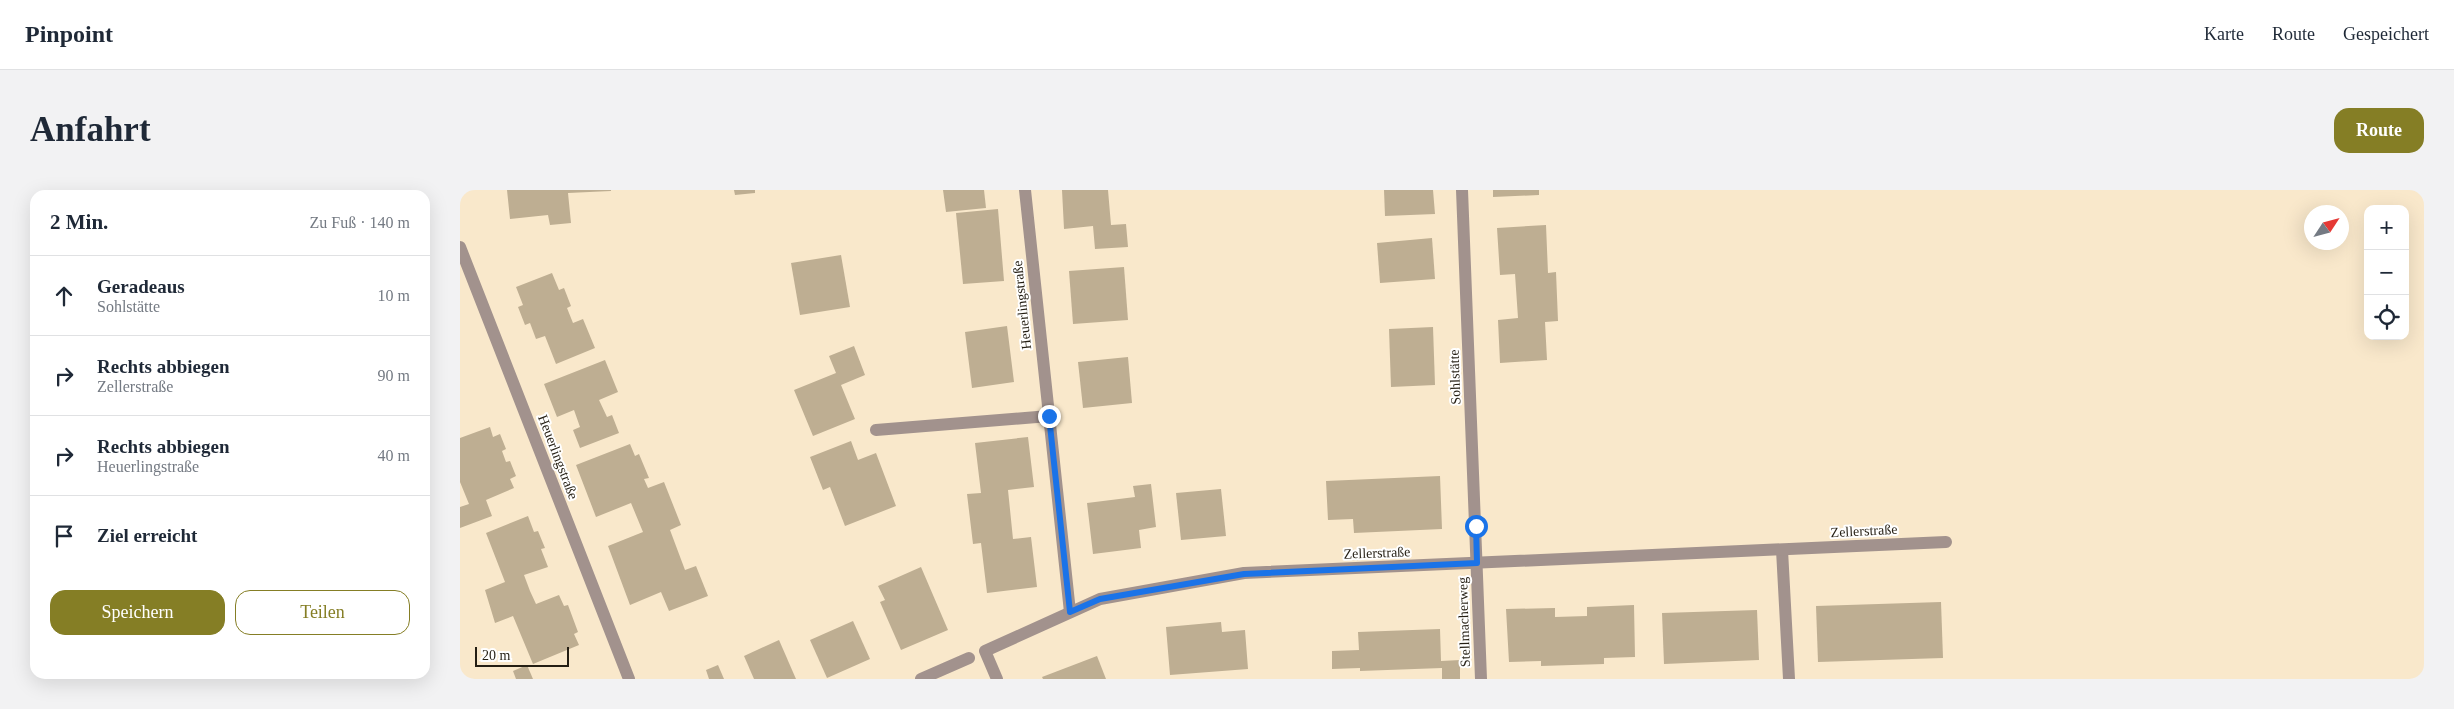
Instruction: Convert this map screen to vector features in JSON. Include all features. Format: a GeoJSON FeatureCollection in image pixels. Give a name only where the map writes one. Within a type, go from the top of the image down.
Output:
{"type":"FeatureCollection","features":[{"type":"Feature","properties":{"kind":"street","name":"Heuerlingstraße"},"geometry":{"type":"LineString","coordinates":[[1025,190],[1070,612]]}},
{"type":"Feature","properties":{"kind":"street","name":"Sohlstätte"},"geometry":{"type":"LineString","coordinates":[[1462,190],[1477,563]]}},
{"type":"Feature","properties":{"kind":"street","name":"Heuerlingstraße"},"geometry":{"type":"LineString","coordinates":[[460,247],[629,679]]}},
{"type":"Feature","properties":{"kind":"street"},"geometry":{"type":"LineString","coordinates":[[876,430],[1049,416]]}},
{"type":"Feature","properties":{"kind":"street","name":"Zellerstraße"},"geometry":{"type":"LineString","coordinates":[[996,679],[985,651],[1100,599],[1244,574],[1946,542]]}},
{"type":"Feature","properties":{"kind":"street"},"geometry":{"type":"LineString","coordinates":[[1782,550],[1788,679]]}},
{"type":"Feature","properties":{"kind":"street","name":"Stellmacherweg"},"geometry":{"type":"LineString","coordinates":[[1477,563],[1481,679]]}},
{"type":"Feature","properties":{"kind":"street"},"geometry":{"type":"LineString","coordinates":[[921,679],[969,658]]}},
{"type":"Feature","properties":{"kind":"building"},"geometry":{"type":"Polygon","coordinates":[[[507,190],[611,191],[568,193],[571,223],[550,225],[548,215],[510,219],[507,190]]]}},
{"type":"Feature","properties":{"kind":"building"},"geometry":{"type":"Polygon","coordinates":[[[734,190],[755,190],[755,193],[735,195],[734,190]]]}},
{"type":"Feature","properties":{"kind":"building"},"geometry":{"type":"Polygon","coordinates":[[[943,190],[984,190],[986,208],[946,212],[943,190]]]}},
{"type":"Feature","properties":{"kind":"building"},"geometry":{"type":"Polygon","coordinates":[[[1062,190],[1108,190],[1111,225],[1126,224],[1128,247],[1095,249],[1093,226],[1064,229],[1062,190]]]}},
{"type":"Feature","properties":{"kind":"building"},"geometry":{"type":"Polygon","coordinates":[[[1384,190],[1433,190],[1435,214],[1385,216],[1384,190]]]}},
{"type":"Feature","properties":{"kind":"building"},"geometry":{"type":"Polygon","coordinates":[[[1493,190],[1539,190],[1539,195],[1493,197],[1493,190]]]}},
{"type":"Feature","properties":{"kind":"building"},"geometry":{"type":"Polygon","coordinates":[[[998,209],[1004,281],[963,284],[956,213],[998,209]]]}},
{"type":"Feature","properties":{"kind":"building"},"geometry":{"type":"Polygon","coordinates":[[[1546,225],[1548,273],[1556,272],[1558,321],[1545,322],[1547,360],[1500,363],[1498,320],[1518,318],[1515,274],[1500,275],[1497,228],[1546,225]]]}},
{"type":"Feature","properties":{"kind":"building"},"geometry":{"type":"Polygon","coordinates":[[[1432,238],[1435,279],[1380,283],[1377,243],[1432,238]]]}},
{"type":"Feature","properties":{"kind":"building"},"geometry":{"type":"Polygon","coordinates":[[[841,255],[850,307],[800,315],[791,263],[841,255]]]}},
{"type":"Feature","properties":{"kind":"building"},"geometry":{"type":"Polygon","coordinates":[[[1124,267],[1128,320],[1073,324],[1069,271],[1124,267]]]}},
{"type":"Feature","properties":{"kind":"building"},"geometry":{"type":"Polygon","coordinates":[[[552,273],[559,290],[564,288],[571,306],[567,308],[573,323],[583,319],[595,348],[556,364],[545,336],[536,339],[530,323],[525,325],[518,307],[523,305],[516,287],[552,273]]]}},
{"type":"Feature","properties":{"kind":"building"},"geometry":{"type":"Polygon","coordinates":[[[1007,326],[1014,382],[972,388],[965,332],[1007,326]]]}},
{"type":"Feature","properties":{"kind":"building"},"geometry":{"type":"Polygon","coordinates":[[[1433,327],[1435,385],[1391,387],[1389,329],[1433,327]]]}},
{"type":"Feature","properties":{"kind":"building"},"geometry":{"type":"Polygon","coordinates":[[[854,346],[865,375],[841,385],[855,419],[813,436],[794,390],[836,373],[829,356],[854,346]]]}},
{"type":"Feature","properties":{"kind":"building"},"geometry":{"type":"Polygon","coordinates":[[[1128,357],[1132,403],[1083,408],[1078,362],[1128,357]]]}},
{"type":"Feature","properties":{"kind":"building"},"geometry":{"type":"Polygon","coordinates":[[[605,360],[618,392],[599,400],[607,417],[612,415],[619,433],[580,448],[573,430],[580,427],[574,410],[557,417],[544,384],[605,360]]]}},
{"type":"Feature","properties":{"kind":"building"},"geometry":{"type":"Polygon","coordinates":[[[490,427],[493,437],[500,434],[506,449],[502,451],[506,462],[510,461],[516,476],[510,479],[514,488],[486,500],[492,516],[460,528],[460,507],[469,504],[460,482],[460,438],[490,427]]]}},
{"type":"Feature","properties":{"kind":"building"},"geometry":{"type":"Polygon","coordinates":[[[1028,437],[1034,487],[1008,490],[1013,539],[1031,537],[1037,587],[987,593],[981,543],[973,544],[967,494],[981,493],[975,443],[1028,437]]]}},
{"type":"Feature","properties":{"kind":"building"},"geometry":{"type":"Polygon","coordinates":[[[851,441],[858,460],[876,453],[896,506],[845,526],[830,487],[823,490],[810,457],[851,441]]]}},
{"type":"Feature","properties":{"kind":"building"},"geometry":{"type":"Polygon","coordinates":[[[630,444],[635,456],[639,454],[649,478],[644,479],[648,488],[664,482],[681,525],[670,530],[685,570],[696,566],[708,596],[669,611],[661,592],[630,605],[608,546],[643,532],[631,503],[596,517],[576,465],[630,444]]]}},
{"type":"Feature","properties":{"kind":"building"},"geometry":{"type":"Polygon","coordinates":[[[1440,476],[1442,529],[1354,533],[1353,519],[1328,520],[1326,481],[1440,476]]]}},
{"type":"Feature","properties":{"kind":"building"},"geometry":{"type":"Polygon","coordinates":[[[1151,484],[1156,527],[1139,530],[1141,548],[1093,554],[1087,503],[1135,497],[1133,486],[1151,484]]]}},
{"type":"Feature","properties":{"kind":"building"},"geometry":{"type":"Polygon","coordinates":[[[1221,489],[1226,536],[1181,540],[1176,493],[1221,489]]]}},
{"type":"Feature","properties":{"kind":"building"},"geometry":{"type":"Polygon","coordinates":[[[528,516],[534,532],[538,531],[545,548],[541,549],[548,567],[524,575],[530,591],[536,604],[559,595],[564,606],[568,605],[578,632],[574,634],[579,645],[533,664],[513,616],[495,623],[485,590],[505,582],[486,533],[528,516]]]}},
{"type":"Feature","properties":{"kind":"building"},"geometry":{"type":"Polygon","coordinates":[[[921,567],[948,630],[901,650],[880,602],[885,600],[878,586],[921,567]]]}},
{"type":"Feature","properties":{"kind":"building"},"geometry":{"type":"Polygon","coordinates":[[[1941,602],[1943,658],[1818,662],[1816,606],[1941,602]]]}},
{"type":"Feature","properties":{"kind":"building"},"geometry":{"type":"Polygon","coordinates":[[[1634,605],[1635,657],[1604,658],[1604,664],[1541,666],[1541,661],[1509,662],[1506,609],[1555,608],[1555,617],[1587,616],[1587,607],[1634,605]]]}},
{"type":"Feature","properties":{"kind":"building"},"geometry":{"type":"Polygon","coordinates":[[[1757,610],[1759,660],[1664,664],[1662,613],[1757,610]]]}},
{"type":"Feature","properties":{"kind":"building"},"geometry":{"type":"Polygon","coordinates":[[[853,621],[870,659],[827,678],[810,640],[853,621]]]}},
{"type":"Feature","properties":{"kind":"building"},"geometry":{"type":"Polygon","coordinates":[[[1221,622],[1222,632],[1245,630],[1248,669],[1170,675],[1166,627],[1221,622]]]}},
{"type":"Feature","properties":{"kind":"building"},"geometry":{"type":"Polygon","coordinates":[[[1440,629],[1441,661],[1460,660],[1460,679],[1442,679],[1442,668],[1360,671],[1360,668],[1332,669],[1332,651],[1359,650],[1358,632],[1440,629]]]}},
{"type":"Feature","properties":{"kind":"building"},"geometry":{"type":"Polygon","coordinates":[[[779,640],[796,679],[754,679],[744,656],[779,640]]]}},
{"type":"Feature","properties":{"kind":"building"},"geometry":{"type":"Polygon","coordinates":[[[1097,656],[1106,679],[1043,679],[1042,677],[1097,656]]]}},
{"type":"Feature","properties":{"kind":"building"},"geometry":{"type":"Polygon","coordinates":[[[527,665],[533,679],[516,679],[513,671],[527,665]]]}},
{"type":"Feature","properties":{"kind":"building"},"geometry":{"type":"Polygon","coordinates":[[[718,665],[724,679],[709,679],[706,670],[718,665]]]}},
{"type":"Feature","properties":{"kind":"route"},"geometry":{"type":"LineString","coordinates":[[1049,416],[1070,612],[1100,599],[1244,574],[1477,563],[1476,526]]}}]}
